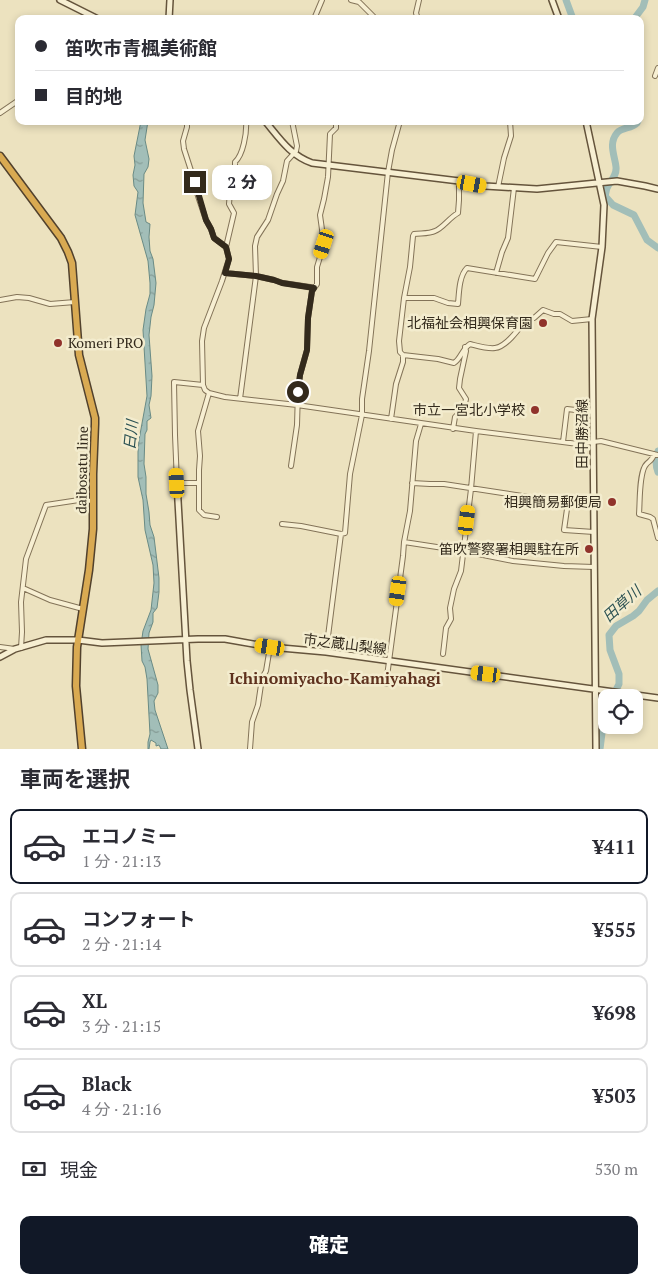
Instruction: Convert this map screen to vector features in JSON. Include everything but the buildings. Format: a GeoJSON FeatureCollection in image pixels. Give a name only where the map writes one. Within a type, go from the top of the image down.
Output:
{"type":"FeatureCollection","features":[{"type":"Feature","properties":{"kind":"highway","name":"daibosatu line"},"geometry":{"type":"LineString","coordinates":[[0,156],[65,245],[72,263],[80,355],[95,418],[93,529],[78,640],[76,686],[83,749]]}},
{"type":"Feature","properties":{"kind":"main road"},"geometry":{"type":"LineString","coordinates":[[60,0],[90,15]]}},
{"type":"Feature","properties":{"kind":"main road"},"geometry":{"type":"LineString","coordinates":[[169,15],[170,0]]}},
{"type":"Feature","properties":{"kind":"main road"},"geometry":{"type":"LineString","coordinates":[[552,0],[558,15]]}},
{"type":"Feature","properties":{"kind":"main road"},"geometry":{"type":"LineString","coordinates":[[268,125],[293,153],[303,160],[312,163],[498,187],[545,189],[617,181],[658,189]]}},
{"type":"Feature","properties":{"kind":"main road","name":"田中勝沼線"},"geometry":{"type":"LineString","coordinates":[[587,125],[604,205],[602,247],[592,319],[596,749]]}},
{"type":"Feature","properties":{"kind":"main road"},"geometry":{"type":"LineString","coordinates":[[177,483],[186,640],[198,749]]}},
{"type":"Feature","properties":{"kind":"main road","name":"市之蔵山梨線"},"geometry":{"type":"LineString","coordinates":[[0,657],[46,640],[62,639],[102,643],[225,639],[270,647],[326,652],[658,698]]}},
{"type":"Feature","properties":{"kind":"street"},"geometry":{"type":"LineString","coordinates":[[316,15],[322,0]]}},
{"type":"Feature","properties":{"kind":"street"},"geometry":{"type":"LineString","coordinates":[[351,0],[359,2],[372,15]]}},
{"type":"Feature","properties":{"kind":"street"},"geometry":{"type":"LineString","coordinates":[[417,15],[419,0]]}},
{"type":"Feature","properties":{"kind":"street"},"geometry":{"type":"LineString","coordinates":[[654,76],[658,68]]}},
{"type":"Feature","properties":{"kind":"street"},"geometry":{"type":"LineString","coordinates":[[0,113],[15,103]]}},
{"type":"Feature","properties":{"kind":"street"},"geometry":{"type":"LineString","coordinates":[[187,125],[183,141],[184,149],[197,193],[214,238],[226,247]]}},
{"type":"Feature","properties":{"kind":"street"},"geometry":{"type":"LineString","coordinates":[[246,125],[244,143],[239,159],[235,162],[235,172],[230,192],[229,204],[234,213],[226,247],[229,259],[204,328],[202,341],[203,385],[205,390],[209,393],[240,399],[297,405],[476,432],[578,444],[601,442],[656,454],[645,466],[641,481],[639,514],[653,519],[658,538]]}},
{"type":"Feature","properties":{"kind":"street"},"geometry":{"type":"LineString","coordinates":[[240,399],[256,276],[255,246],[257,237],[268,220],[283,181],[287,161],[296,151],[297,146],[293,125]]}},
{"type":"Feature","properties":{"kind":"street"},"geometry":{"type":"LineString","coordinates":[[292,466],[300,375],[307,350],[308,318],[312,291],[317,284],[316,267],[324,244],[320,215],[328,177],[330,134],[336,128],[336,125]]}},
{"type":"Feature","properties":{"kind":"street"},"geometry":{"type":"LineString","coordinates":[[282,524],[341,534],[345,533],[350,474],[362,415],[362,399],[388,172],[399,125]]}},
{"type":"Feature","properties":{"kind":"street"},"geometry":{"type":"LineString","coordinates":[[498,187],[511,136],[510,125]]}},
{"type":"Feature","properties":{"kind":"street"},"geometry":{"type":"LineString","coordinates":[[391,419],[396,384],[403,362],[399,341],[413,236],[414,234],[437,230],[448,219],[458,213],[459,181]]}},
{"type":"Feature","properties":{"kind":"street"},"geometry":{"type":"LineString","coordinates":[[496,273],[508,238],[514,188]]}},
{"type":"Feature","properties":{"kind":"street"},"geometry":{"type":"LineString","coordinates":[[404,298],[434,298],[458,304],[460,286],[464,271],[467,268],[535,279],[548,253],[556,242],[602,247]]}},
{"type":"Feature","properties":{"kind":"street"},"geometry":{"type":"LineString","coordinates":[[225,273],[256,276],[282,283],[314,288]]}},
{"type":"Feature","properties":{"kind":"street"},"geometry":{"type":"LineString","coordinates":[[0,300],[17,297],[29,298],[50,304],[75,302]]}},
{"type":"Feature","properties":{"kind":"street"},"geometry":{"type":"LineString","coordinates":[[403,355],[454,363],[465,347],[470,344],[486,348],[498,348],[521,328],[525,321],[534,318],[543,310],[560,314],[572,321],[592,319]]}},
{"type":"Feature","properties":{"kind":"street"},"geometry":{"type":"LineString","coordinates":[[453,428],[455,416],[464,408],[466,399],[460,388],[465,347]]}},
{"type":"Feature","properties":{"kind":"street"},"geometry":{"type":"LineString","coordinates":[[198,483],[177,483],[174,382],[203,385]]}},
{"type":"Feature","properties":{"kind":"street"},"geometry":{"type":"LineString","coordinates":[[209,393],[198,431],[200,456],[199,510],[204,515],[217,517]]}},
{"type":"Feature","properties":{"kind":"street"},"geometry":{"type":"LineString","coordinates":[[563,442],[567,409],[593,412]]}},
{"type":"Feature","properties":{"kind":"street"},"geometry":{"type":"LineString","coordinates":[[386,684],[404,542],[410,511],[416,441],[420,424]]}},
{"type":"Feature","properties":{"kind":"street"},"geometry":{"type":"LineString","coordinates":[[443,654],[446,628],[451,619],[450,608],[454,589],[461,571],[476,432]]}},
{"type":"Feature","properties":{"kind":"street"},"geometry":{"type":"LineString","coordinates":[[412,483],[444,484],[594,507]]}},
{"type":"Feature","properties":{"kind":"street"},"geometry":{"type":"LineString","coordinates":[[21,648],[21,602],[26,559],[46,505],[79,500],[93,501]]}},
{"type":"Feature","properties":{"kind":"street"},"geometry":{"type":"LineString","coordinates":[[568,502],[564,530],[594,532]]}},
{"type":"Feature","properties":{"kind":"street"},"geometry":{"type":"LineString","coordinates":[[326,652],[341,534]]}},
{"type":"Feature","properties":{"kind":"street"},"geometry":{"type":"LineString","coordinates":[[404,542],[513,560],[564,566],[594,567]]}},
{"type":"Feature","properties":{"kind":"street"},"geometry":{"type":"LineString","coordinates":[[23,588],[50,600],[83,609]]}},
{"type":"Feature","properties":{"kind":"street"},"geometry":{"type":"LineString","coordinates":[[0,647],[15,650]]}},
{"type":"Feature","properties":{"kind":"street"},"geometry":{"type":"LineString","coordinates":[[250,749],[252,722],[258,706],[262,678],[266,671],[270,647]]}},
{"type":"Feature","properties":{"kind":"water"},"geometry":{"type":"Polygon","coordinates":[[[140,125],[147,125],[145,140],[149,159],[148,167],[144,174],[143,203],[146,222],[150,224],[150,251],[156,283],[149,335],[152,376],[149,405],[151,418],[147,421],[145,434],[144,464],[150,525],[154,537],[159,578],[157,608],[153,613],[148,649],[158,685],[158,693],[154,701],[155,710],[168,749],[161,749],[159,745],[156,746],[156,743],[151,740],[148,749],[150,734],[147,679],[142,661],[141,645],[143,631],[151,610],[154,583],[153,565],[145,530],[143,500],[138,477],[139,440],[147,396],[143,330],[150,294],[150,283],[148,261],[135,215],[138,192],[134,186],[134,156],[140,125]]]}},
{"type":"Feature","properties":{"kind":"waterway","name":"田草川"},"geometry":{"type":"LineString","coordinates":[[566,0],[572,15]]}},
{"type":"Feature","properties":{"kind":"waterway"},"geometry":{"type":"LineString","coordinates":[[637,15],[643,7],[645,0]]}},
{"type":"Feature","properties":{"kind":"waterway","name":"田草川"},"geometry":{"type":"LineString","coordinates":[[635,125],[619,131],[614,137],[612,146],[616,170],[605,196],[613,205],[634,215],[647,240],[658,248]]}},
{"type":"Feature","properties":{"kind":"waterway","name":"田草川"},"geometry":{"type":"LineString","coordinates":[[658,451],[656,462],[658,472]]}},
{"type":"Feature","properties":{"kind":"waterway","name":"田草川"},"geometry":{"type":"LineString","coordinates":[[616,689],[619,684],[619,674],[610,650],[609,635],[616,626],[639,611],[647,600],[658,591]]}},
{"type":"Feature","properties":{"kind":"waterway","name":"田草川"},"geometry":{"type":"LineString","coordinates":[[600,749],[602,734]]}},
{"type":"Feature","properties":{"kind":"place","name":"北福祉会相興保育園"},"geometry":{"type":"Point","coordinates":[543,323]}},
{"type":"Feature","properties":{"kind":"place","name":"Komeri PRO"},"geometry":{"type":"Point","coordinates":[58,343]}},
{"type":"Feature","properties":{"kind":"place","name":"市立一宮北小学校"},"geometry":{"type":"Point","coordinates":[535,410]}},
{"type":"Feature","properties":{"kind":"place","name":"相興簡易郵便局"},"geometry":{"type":"Point","coordinates":[612,502]}},
{"type":"Feature","properties":{"kind":"place","name":"笛吹警察署相興駐在所"},"geometry":{"type":"Point","coordinates":[589,549]}},
{"type":"Feature","properties":{"kind":"district","name":"Ichinomiyacho-Kamiyahagi"},"geometry":{"type":"Point","coordinates":[335,678]}},
{"type":"Feature","properties":{"kind":"route"},"geometry":{"type":"LineString","coordinates":[[195,182],[206,220],[214,238],[226,247],[229,259],[225,273],[256,276],[282,283],[314,288],[308,318],[307,350],[300,375],[298,392]]}},
{"type":"Feature","properties":{"kind":"water label","name":"日川"},"geometry":{"type":"Point","coordinates":[131,435]}}]}
